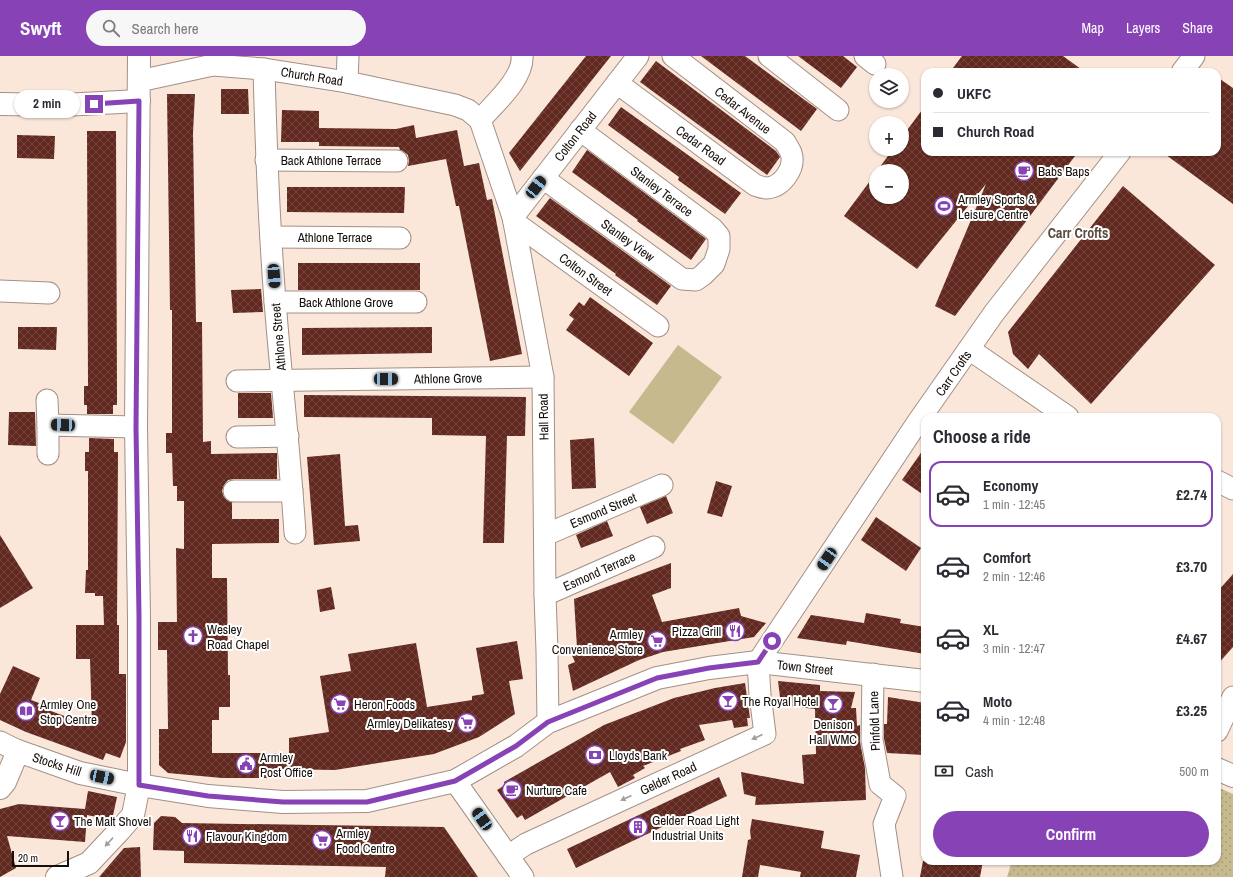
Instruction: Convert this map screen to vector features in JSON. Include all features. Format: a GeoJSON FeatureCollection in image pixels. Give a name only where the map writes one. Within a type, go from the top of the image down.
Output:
{"type":"FeatureCollection","features":[{"type":"Feature","properties":{"kind":"street"},"geometry":{"type":"LineString","coordinates":[[58,877],[89,863],[129,820],[133,815],[139,785],[139,616],[136,427],[139,56]]}},
{"type":"Feature","properties":{"kind":"street"},"geometry":{"type":"LineString","coordinates":[[347,82],[348,56]]}},
{"type":"Feature","properties":{"kind":"street"},"geometry":{"type":"LineString","coordinates":[[480,120],[515,80],[523,61],[522,56]]}},
{"type":"Feature","properties":{"kind":"street","name":"Colton Road"},"geometry":{"type":"LineString","coordinates":[[513,219],[638,56]]}},
{"type":"Feature","properties":{"kind":"street","name":"Cedar Avenue"},"geometry":{"type":"LineString","coordinates":[[673,56],[785,142],[791,154],[792,165],[787,175]]}},
{"type":"Feature","properties":{"kind":"street"},"geometry":{"type":"LineString","coordinates":[[769,56],[838,110]]}},
{"type":"Feature","properties":{"kind":"street"},"geometry":{"type":"LineString","coordinates":[[1185,68],[1194,56]]}},
{"type":"Feature","properties":{"kind":"street","name":"Church Road"},"geometry":{"type":"LineString","coordinates":[[0,104],[63,105],[139,91],[213,65],[264,69],[347,82],[455,106],[468,110],[480,120]]}},
{"type":"Feature","properties":{"kind":"street","name":"Athlone Street"},"geometry":{"type":"LineString","coordinates":[[264,69],[266,160],[275,302],[288,436],[295,533]]}},
{"type":"Feature","properties":{"kind":"street","name":"Cedar Road"},"geometry":{"type":"LineString","coordinates":[[617,83],[755,185],[767,188],[777,185],[787,175]]}},
{"type":"Feature","properties":{"kind":"street","name":"Hall Road"},"geometry":{"type":"LineString","coordinates":[[480,120],[513,219],[543,377],[548,722]]}},
{"type":"Feature","properties":{"kind":"street","name":"Stanley Terrace"},"geometry":{"type":"LineString","coordinates":[[580,130],[713,229],[719,236],[720,249],[714,264]]}},
{"type":"Feature","properties":{"kind":"street","name":"Carr Crofts"},"geometry":{"type":"LineString","coordinates":[[924,413],[994,313],[1117,156]]}},
{"type":"Feature","properties":{"kind":"street","name":"Back Athlone Terrace"},"geometry":{"type":"LineString","coordinates":[[266,160],[397,161]]}},
{"type":"Feature","properties":{"kind":"street","name":"Stanley View"},"geometry":{"type":"LineString","coordinates":[[543,178],[682,280],[696,280],[704,275],[714,264]]}},
{"type":"Feature","properties":{"kind":"street","name":"Colton Street"},"geometry":{"type":"LineString","coordinates":[[513,219],[658,326]]}},
{"type":"Feature","properties":{"kind":"street","name":"Athlone Terrace"},"geometry":{"type":"LineString","coordinates":[[271,237],[400,238]]}},
{"type":"Feature","properties":{"kind":"street"},"geometry":{"type":"LineString","coordinates":[[0,291],[49,293]]}},
{"type":"Feature","properties":{"kind":"street","name":"Back Athlone Grove"},"geometry":{"type":"LineString","coordinates":[[275,302],[416,302]]}},
{"type":"Feature","properties":{"kind":"street"},"geometry":{"type":"LineString","coordinates":[[969,349],[1062,413]]}},
{"type":"Feature","properties":{"kind":"street","name":"Athlone Grove"},"geometry":{"type":"LineString","coordinates":[[237,380],[543,377]]}},
{"type":"Feature","properties":{"kind":"street"},"geometry":{"type":"LineString","coordinates":[[47,400],[48,454]]}},
{"type":"Feature","properties":{"kind":"street","name":"Carr Crofts"},"geometry":{"type":"LineString","coordinates":[[758,662],[921,417]]}},
{"type":"Feature","properties":{"kind":"street"},"geometry":{"type":"LineString","coordinates":[[48,425],[136,427]]}},
{"type":"Feature","properties":{"kind":"street"},"geometry":{"type":"LineString","coordinates":[[237,437],[288,436]]}},
{"type":"Feature","properties":{"kind":"street"},"geometry":{"type":"LineString","coordinates":[[1221,483],[1233,489]]}},
{"type":"Feature","properties":{"kind":"street","name":"Esmond Street"},"geometry":{"type":"LineString","coordinates":[[545,535],[662,485]]}},
{"type":"Feature","properties":{"kind":"street"},"geometry":{"type":"LineString","coordinates":[[234,491],[292,490]]}},
{"type":"Feature","properties":{"kind":"street","name":"Esmond Terrace"},"geometry":{"type":"LineString","coordinates":[[545,595],[654,547]]}},
{"type":"Feature","properties":{"kind":"street","name":"Town Street"},"geometry":{"type":"LineString","coordinates":[[139,785],[208,796],[283,802],[367,802],[455,781],[516,746],[548,722],[657,678],[709,668],[758,662],[921,680]]}},
{"type":"Feature","properties":{"kind":"street","name":"Gelder Road"},"geometry":{"type":"LineString","coordinates":[[508,856],[526,844],[765,734],[760,695],[758,662]]}},
{"type":"Feature","properties":{"kind":"street","name":"Pinfold Lane"},"geometry":{"type":"LineString","coordinates":[[873,674],[872,740],[880,784],[895,796],[884,824],[892,877]]}},
{"type":"Feature","properties":{"kind":"street"},"geometry":{"type":"LineString","coordinates":[[1221,722],[1233,697]]}},
{"type":"Feature","properties":{"kind":"street"},"geometry":{"type":"LineString","coordinates":[[0,788],[5,782],[9,747]]}},
{"type":"Feature","properties":{"kind":"street","name":"Stocks Hill"},"geometry":{"type":"LineString","coordinates":[[9,747],[80,772],[139,785]]}},
{"type":"Feature","properties":{"kind":"street"},"geometry":{"type":"LineString","coordinates":[[1221,771],[1233,776]]}},
{"type":"Feature","properties":{"kind":"street"},"geometry":{"type":"LineString","coordinates":[[455,781],[523,877]]}},
{"type":"Feature","properties":{"kind":"shaded area"},"geometry":{"type":"Polygon","coordinates":[[[678,345],[722,377],[673,444],[629,412],[678,345]]]}},
{"type":"Feature","properties":{"kind":"shaded area"},"geometry":{"type":"Polygon","coordinates":[[[1221,789],[1233,794],[1233,877],[1007,877],[1011,865],[1221,865],[1221,789]]]}},
{"type":"Feature","properties":{"kind":"building"},"geometry":{"type":"Polygon","coordinates":[[[586,56],[611,56],[520,171],[509,153],[586,56]]]}},
{"type":"Feature","properties":{"kind":"building"},"geometry":{"type":"Polygon","coordinates":[[[701,56],[745,56],[817,109],[801,131],[701,56]]]}},
{"type":"Feature","properties":{"kind":"building"},"geometry":{"type":"Polygon","coordinates":[[[798,56],[843,56],[857,67],[841,88],[798,56]]]}},
{"type":"Feature","properties":{"kind":"building"},"geometry":{"type":"Polygon","coordinates":[[[962,56],[1063,56],[1080,68],[953,68],[962,56]]]}},
{"type":"Feature","properties":{"kind":"building"},"geometry":{"type":"Polygon","coordinates":[[[656,61],[776,151],[780,157],[767,175],[640,82],[656,61]]]}},
{"type":"Feature","properties":{"kind":"building"},"geometry":{"type":"Polygon","coordinates":[[[1221,80],[1233,88],[1233,204],[1167,156],[1221,156],[1221,80]]]}},
{"type":"Feature","properties":{"kind":"building"},"geometry":{"type":"Polygon","coordinates":[[[221,89],[248,89],[249,114],[221,114],[221,89]]]}},
{"type":"Feature","properties":{"kind":"building"},"geometry":{"type":"Polygon","coordinates":[[[167,94],[195,94],[193,133],[196,322],[202,322],[203,442],[211,441],[211,454],[277,453],[277,479],[228,480],[222,491],[224,497],[228,501],[232,502],[232,519],[279,519],[279,543],[212,544],[212,578],[227,578],[228,675],[230,675],[230,707],[219,707],[219,720],[212,720],[212,753],[289,753],[289,738],[329,732],[320,676],[351,671],[348,654],[416,643],[427,707],[472,700],[472,696],[484,694],[476,648],[517,641],[523,679],[509,681],[515,714],[479,737],[434,754],[335,770],[274,769],[274,778],[222,778],[168,773],[159,765],[159,729],[168,729],[167,650],[158,650],[158,622],[177,622],[176,548],[184,549],[184,501],[177,501],[177,486],[173,486],[172,453],[166,453],[166,433],[172,433],[172,310],[170,310],[167,94]]]}},
{"type":"Feature","properties":{"kind":"building"},"geometry":{"type":"Polygon","coordinates":[[[621,107],[741,193],[725,214],[678,180],[679,177],[608,125],[621,107]]]}},
{"type":"Feature","properties":{"kind":"building"},"geometry":{"type":"Polygon","coordinates":[[[282,110],[319,111],[319,128],[396,129],[414,125],[416,138],[457,130],[464,166],[479,163],[487,200],[492,199],[522,354],[490,361],[459,206],[456,206],[446,159],[408,166],[408,155],[400,150],[399,147],[319,146],[319,142],[281,142],[282,110]]]}},
{"type":"Feature","properties":{"kind":"building","name":"Armley Sports & Leisure Centre"},"geometry":{"type":"Polygon","coordinates":[[[921,111],[921,156],[1075,156],[955,316],[935,306],[986,184],[917,269],[844,216],[869,182],[869,204],[909,204],[909,164],[882,164],[888,156],[909,156],[909,128],[921,111]]]}},
{"type":"Feature","properties":{"kind":"building"},"geometry":{"type":"Polygon","coordinates":[[[87,131],[116,131],[117,405],[113,405],[113,414],[87,414],[87,405],[84,405],[84,386],[88,386],[87,131]]]}},
{"type":"Feature","properties":{"kind":"building"},"geometry":{"type":"Polygon","coordinates":[[[17,135],[55,136],[54,159],[17,158],[17,135]]]}},
{"type":"Feature","properties":{"kind":"building"},"geometry":{"type":"Polygon","coordinates":[[[587,150],[706,239],[691,260],[572,172],[587,150]]]}},
{"type":"Feature","properties":{"kind":"building"},"geometry":{"type":"Polygon","coordinates":[[[1123,186],[1215,265],[1091,404],[1039,354],[1028,369],[1013,354],[1008,332],[1123,186]]]}},
{"type":"Feature","properties":{"kind":"building"},"geometry":{"type":"Polygon","coordinates":[[[287,187],[405,187],[404,213],[287,212],[287,187]]]}},
{"type":"Feature","properties":{"kind":"building"},"geometry":{"type":"Polygon","coordinates":[[[550,198],[671,286],[657,305],[536,216],[550,198]]]}},
{"type":"Feature","properties":{"kind":"building"},"geometry":{"type":"Polygon","coordinates":[[[298,263],[420,263],[420,290],[298,290],[298,263]]]}},
{"type":"Feature","properties":{"kind":"building"},"geometry":{"type":"Polygon","coordinates":[[[261,289],[263,312],[233,313],[231,290],[261,289]]]}},
{"type":"Feature","properties":{"kind":"building"},"geometry":{"type":"Polygon","coordinates":[[[590,297],[653,343],[629,376],[566,330],[574,319],[569,315],[579,302],[584,306],[590,297]]]}},
{"type":"Feature","properties":{"kind":"building"},"geometry":{"type":"Polygon","coordinates":[[[18,327],[57,327],[56,350],[18,349],[18,327]]]}},
{"type":"Feature","properties":{"kind":"building"},"geometry":{"type":"Polygon","coordinates":[[[432,327],[432,353],[302,355],[302,328],[432,327]]]}},
{"type":"Feature","properties":{"kind":"building"},"geometry":{"type":"Polygon","coordinates":[[[238,393],[271,393],[273,418],[238,418],[238,393]]]}},
{"type":"Feature","properties":{"kind":"building"},"geometry":{"type":"Polygon","coordinates":[[[304,395],[526,397],[525,436],[507,436],[504,543],[483,543],[486,436],[432,435],[432,418],[304,417],[304,395]]]}},
{"type":"Feature","properties":{"kind":"building"},"geometry":{"type":"Polygon","coordinates":[[[9,412],[35,412],[36,446],[8,445],[9,412]]]}},
{"type":"Feature","properties":{"kind":"building"},"geometry":{"type":"Polygon","coordinates":[[[89,438],[114,439],[114,452],[118,452],[117,625],[119,625],[119,674],[126,674],[126,742],[120,758],[106,753],[103,760],[26,732],[0,720],[0,694],[13,666],[40,678],[31,700],[39,703],[37,706],[92,726],[90,659],[76,659],[76,625],[104,625],[103,596],[95,596],[95,593],[85,593],[86,570],[88,570],[88,471],[85,471],[85,452],[89,452],[89,438]]]}},
{"type":"Feature","properties":{"kind":"building"},"geometry":{"type":"Polygon","coordinates":[[[594,438],[596,488],[572,489],[570,440],[594,438]]]}},
{"type":"Feature","properties":{"kind":"building"},"geometry":{"type":"Polygon","coordinates":[[[921,453],[921,493],[902,480],[921,453]]]}},
{"type":"Feature","properties":{"kind":"building"},"geometry":{"type":"Polygon","coordinates":[[[340,454],[345,526],[358,525],[360,541],[314,545],[307,457],[340,454]]]}},
{"type":"Feature","properties":{"kind":"building"},"geometry":{"type":"Polygon","coordinates":[[[716,481],[732,486],[722,517],[707,513],[716,481]]]}},
{"type":"Feature","properties":{"kind":"building"},"geometry":{"type":"Polygon","coordinates":[[[666,496],[673,513],[647,524],[640,507],[666,496]]]}},
{"type":"Feature","properties":{"kind":"building"},"geometry":{"type":"Polygon","coordinates":[[[876,517],[921,548],[906,571],[861,540],[876,517]]]}},
{"type":"Feature","properties":{"kind":"building"},"geometry":{"type":"Polygon","coordinates":[[[607,521],[613,536],[581,548],[576,535],[607,521]]]}},
{"type":"Feature","properties":{"kind":"building"},"geometry":{"type":"Polygon","coordinates":[[[0,535],[33,588],[0,608],[0,535]]]}},
{"type":"Feature","properties":{"kind":"building"},"geometry":{"type":"Polygon","coordinates":[[[671,563],[671,588],[652,595],[662,622],[739,608],[741,616],[766,623],[754,637],[663,652],[639,660],[573,691],[568,665],[575,662],[570,651],[577,648],[574,599],[671,563]]]}},
{"type":"Feature","properties":{"kind":"building"},"geometry":{"type":"Polygon","coordinates":[[[1233,574],[1233,647],[1221,660],[1221,588],[1233,574]]]}},
{"type":"Feature","properties":{"kind":"building"},"geometry":{"type":"Polygon","coordinates":[[[331,587],[335,609],[320,612],[317,590],[331,587]]]}},
{"type":"Feature","properties":{"kind":"building"},"geometry":{"type":"Polygon","coordinates":[[[866,613],[901,619],[900,623],[921,626],[921,653],[847,641],[846,645],[797,638],[811,615],[864,623],[866,613]]]}},
{"type":"Feature","properties":{"kind":"building"},"geometry":{"type":"Polygon","coordinates":[[[778,681],[820,685],[820,691],[855,692],[851,708],[856,708],[857,726],[860,725],[860,742],[865,768],[866,800],[755,805],[756,797],[744,794],[741,772],[804,784],[802,755],[816,754],[815,709],[781,705],[778,681]]]}},
{"type":"Feature","properties":{"kind":"building"},"geometry":{"type":"Polygon","coordinates":[[[745,683],[750,718],[747,718],[748,726],[734,728],[732,720],[699,725],[705,740],[680,749],[681,751],[643,766],[645,768],[633,775],[635,778],[618,787],[610,772],[525,820],[522,815],[517,818],[497,790],[505,785],[504,782],[604,725],[674,698],[715,688],[745,683]]]}},
{"type":"Feature","properties":{"kind":"building"},"geometry":{"type":"Polygon","coordinates":[[[888,697],[921,702],[921,755],[887,753],[884,739],[884,724],[887,724],[888,697]]]}},
{"type":"Feature","properties":{"kind":"building","name":"Gelder Road Light Industrial Units"},"geometry":{"type":"Polygon","coordinates":[[[719,777],[727,796],[576,868],[567,849],[719,777]]]}},
{"type":"Feature","properties":{"kind":"building"},"geometry":{"type":"Polygon","coordinates":[[[88,791],[117,797],[112,820],[87,815],[85,842],[7,836],[16,868],[0,877],[0,809],[19,804],[85,809],[88,791]]]}},
{"type":"Feature","properties":{"kind":"building"},"geometry":{"type":"Polygon","coordinates":[[[161,816],[175,817],[182,823],[444,827],[478,877],[385,877],[386,867],[184,863],[184,851],[153,850],[154,823],[161,816]]]}},
{"type":"Feature","properties":{"kind":"building"},"geometry":{"type":"Polygon","coordinates":[[[752,819],[824,831],[821,848],[860,855],[856,877],[800,877],[801,872],[760,865],[758,877],[742,877],[748,840],[751,839],[750,831],[752,819]]]}},
{"type":"Feature","properties":{"kind":"building"},"geometry":{"type":"Polygon","coordinates":[[[140,847],[141,877],[99,877],[124,848],[140,847]]]}},
{"type":"Feature","properties":{"kind":"building"},"geometry":{"type":"Polygon","coordinates":[[[922,865],[982,865],[980,877],[920,877],[922,865]]]}},
{"type":"Feature","properties":{"kind":"place","name":"Babs Baps"},"geometry":{"type":"Point","coordinates":[1024,171]}},
{"type":"Feature","properties":{"kind":"place","name":"Armley Sports & Leisure Centre"},"geometry":{"type":"Point","coordinates":[944,206]}},
{"type":"Feature","properties":{"kind":"place","name":"Pizza Grill"},"geometry":{"type":"Point","coordinates":[735,631]}},
{"type":"Feature","properties":{"kind":"place","name":"Wesley Road Chapel"},"geometry":{"type":"Point","coordinates":[193,636]}},
{"type":"Feature","properties":{"kind":"place","name":"Armley Convenience Store"},"geometry":{"type":"Point","coordinates":[657,641]}},
{"type":"Feature","properties":{"kind":"place","name":"The Royal Hotel"},"geometry":{"type":"Point","coordinates":[728,701]}},
{"type":"Feature","properties":{"kind":"place","name":"Heron Foods"},"geometry":{"type":"Point","coordinates":[340,704]}},
{"type":"Feature","properties":{"kind":"place","name":"Denison Hall WMC"},"geometry":{"type":"Point","coordinates":[833,704]}},
{"type":"Feature","properties":{"kind":"place","name":"Armley One Stop Centre"},"geometry":{"type":"Point","coordinates":[26,711]}},
{"type":"Feature","properties":{"kind":"place","name":"Armley Delikatesy"},"geometry":{"type":"Point","coordinates":[467,723]}},
{"type":"Feature","properties":{"kind":"place","name":"Lloyds Bank"},"geometry":{"type":"Point","coordinates":[595,755]}},
{"type":"Feature","properties":{"kind":"place","name":"Armley Post Office"},"geometry":{"type":"Point","coordinates":[246,764]}},
{"type":"Feature","properties":{"kind":"place","name":"Nurture Cafe"},"geometry":{"type":"Point","coordinates":[512,790]}},
{"type":"Feature","properties":{"kind":"place","name":"The Malt Shovel"},"geometry":{"type":"Point","coordinates":[60,821]}},
{"type":"Feature","properties":{"kind":"place","name":"Gelder Road Light Industrial Units"},"geometry":{"type":"Point","coordinates":[638,827]}},
{"type":"Feature","properties":{"kind":"place","name":"Flavour Kingdom"},"geometry":{"type":"Point","coordinates":[192,836]}},
{"type":"Feature","properties":{"kind":"place","name":"Armley Food Centre"},"geometry":{"type":"Point","coordinates":[322,840]}},
{"type":"Feature","properties":{"kind":"district","name":"Carr Crofts"},"geometry":{"type":"Point","coordinates":[1078,233]}},
{"type":"Feature","properties":{"kind":"route"},"geometry":{"type":"LineString","coordinates":[[94,104],[139,101],[136,427],[139,616],[139,785],[208,796],[283,802],[367,802],[455,781],[516,746],[548,722],[657,678],[709,668],[758,662],[772,641]]}}]}
